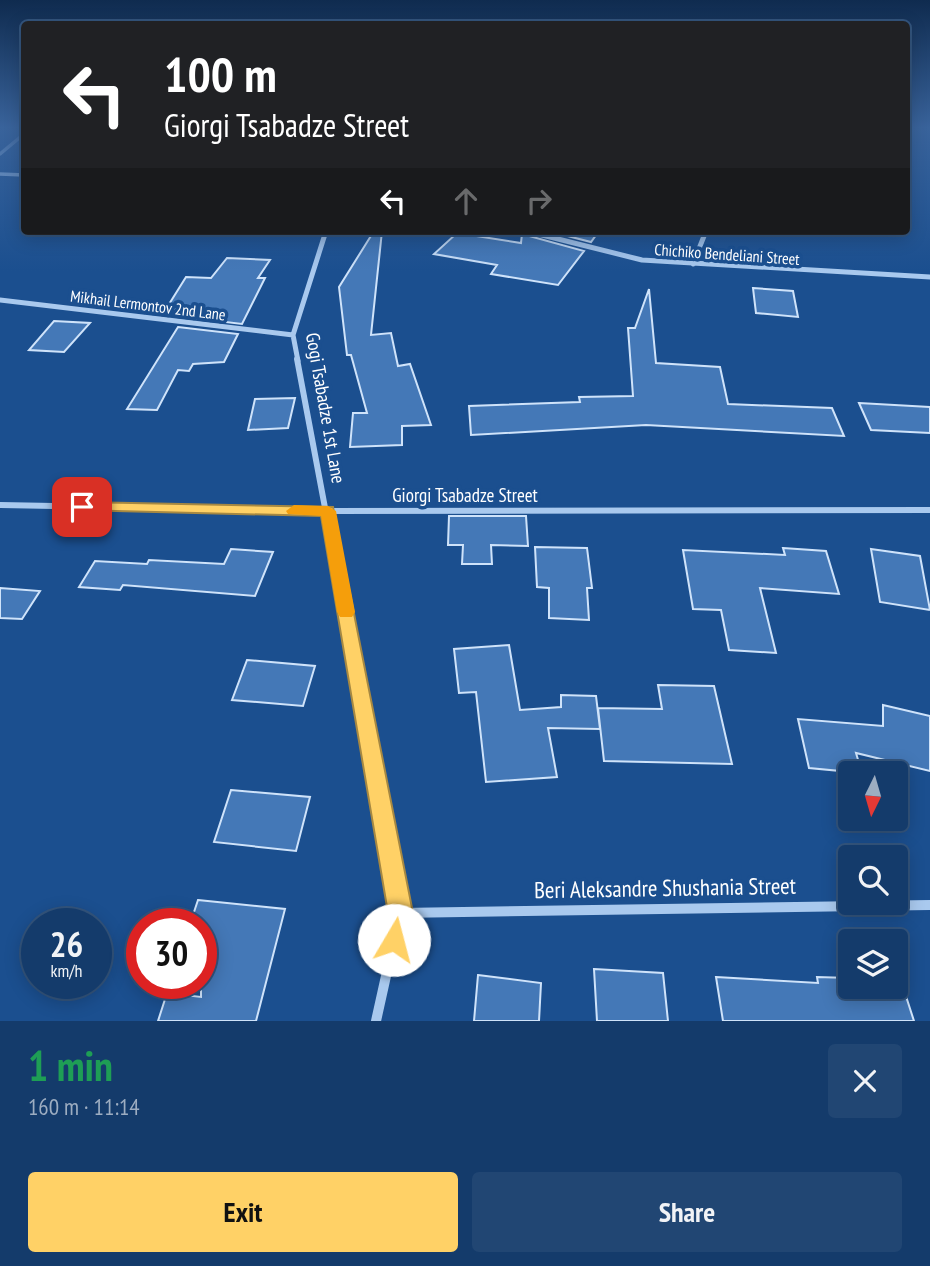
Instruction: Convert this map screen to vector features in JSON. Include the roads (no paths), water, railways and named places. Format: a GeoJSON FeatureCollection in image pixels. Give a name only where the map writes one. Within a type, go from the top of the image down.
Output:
{"type":"FeatureCollection","features":[{"type":"Feature","properties":{"kind":"street","name":"Gogi Tsabadze 1st Lane"},"geometry":{"type":"LineString","coordinates":[[325,235],[293,335],[328,511],[400,913]]}},
{"type":"Feature","properties":{"kind":"street","name":"Chichiko Bendeliani Street"},"geometry":{"type":"LineString","coordinates":[[542,235],[642,260],[930,277]]}},
{"type":"Feature","properties":{"kind":"street"},"geometry":{"type":"LineString","coordinates":[[693,264],[704,235]]}},
{"type":"Feature","properties":{"kind":"street","name":"Mikhail Lermontov 2nd Lane"},"geometry":{"type":"LineString","coordinates":[[0,300],[293,335]]}},
{"type":"Feature","properties":{"kind":"street","name":"Giorgi Tsabadze Street"},"geometry":{"type":"LineString","coordinates":[[0,505],[328,511],[930,510]]}},
{"type":"Feature","properties":{"kind":"street","name":"Beri Aleksandre Shushania Street"},"geometry":{"type":"LineString","coordinates":[[400,913],[930,905]]}},
{"type":"Feature","properties":{"kind":"street"},"geometry":{"type":"LineString","coordinates":[[376,1021],[400,913]]}}]}
